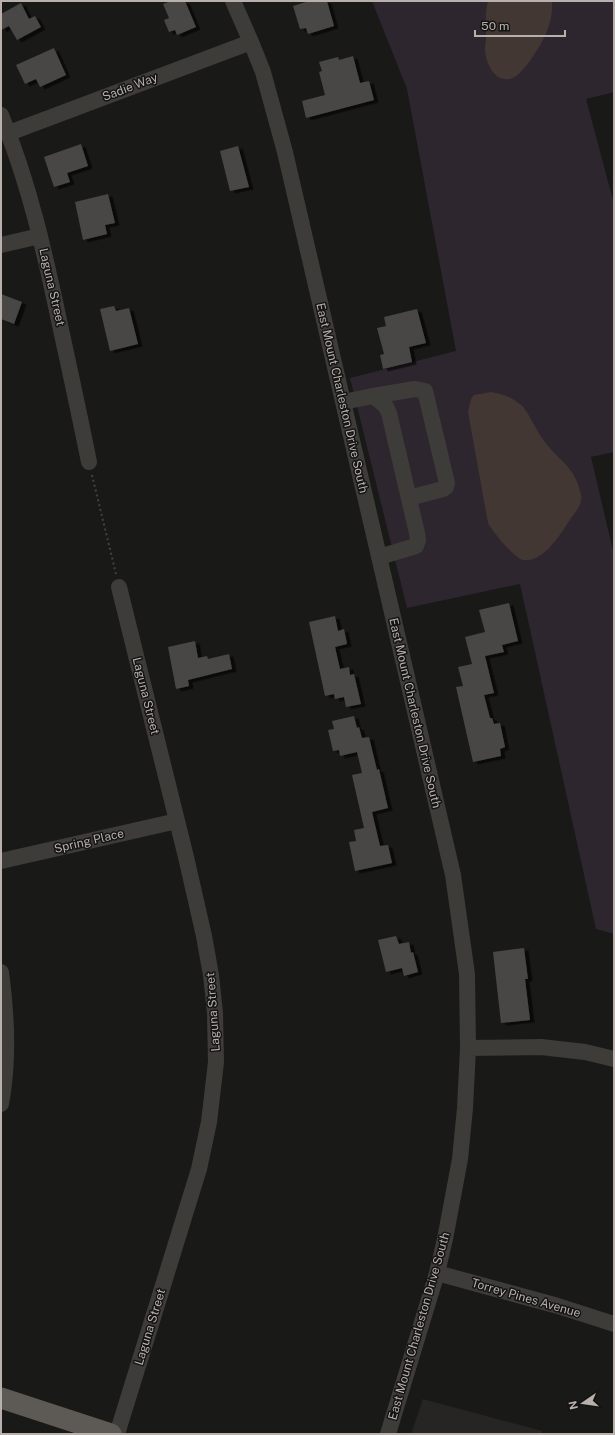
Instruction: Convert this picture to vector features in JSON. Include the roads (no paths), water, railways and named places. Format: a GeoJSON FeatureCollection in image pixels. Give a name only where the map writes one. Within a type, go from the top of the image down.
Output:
{"type":"FeatureCollection","features":[{"type":"Feature","properties":{"kind":"main road"},"geometry":{"type":"LineString","coordinates":[[1,1398],[111,1434]]}},
{"type":"Feature","properties":{"kind":"street","name":"East Mount Charleston Drive South"},"geometry":{"type":"LineString","coordinates":[[234,1],[263,72],[285,152],[453,875],[467,974],[468,1048],[465,1108],[460,1159],[437,1273],[388,1434]]}},
{"type":"Feature","properties":{"kind":"street","name":"Sadie Way"},"geometry":{"type":"LineString","coordinates":[[9,133],[252,42]]}},
{"type":"Feature","properties":{"kind":"street","name":"Laguna Street"},"geometry":{"type":"LineString","coordinates":[[1,115],[21,168],[40,236],[89,462]]}},
{"type":"Feature","properties":{"kind":"street"},"geometry":{"type":"LineString","coordinates":[[1,245],[40,236]]}},
{"type":"Feature","properties":{"kind":"street"},"geometry":{"type":"LineString","coordinates":[[343,402],[415,389],[425,391],[447,482],[446,487],[443,489],[409,498]]}},
{"type":"Feature","properties":{"kind":"street"},"geometry":{"type":"LineString","coordinates":[[373,396],[385,405],[389,413],[418,533],[416,546],[379,557]]}},
{"type":"Feature","properties":{"kind":"street","name":"Laguna Street"},"geometry":{"type":"LineString","coordinates":[[117,1434],[199,1169],[209,1122],[216,1062],[215,1013],[211,975],[204,936],[190,872],[119,587]]}},
{"type":"Feature","properties":{"kind":"street","name":"Spring Place"},"geometry":{"type":"LineString","coordinates":[[1,861],[177,821]]}},
{"type":"Feature","properties":{"kind":"street"},"geometry":{"type":"LineString","coordinates":[[1,972],[6,1011],[6,1051],[1,1104]]}},
{"type":"Feature","properties":{"kind":"street"},"geometry":{"type":"LineString","coordinates":[[468,1048],[541,1047],[585,1052],[614,1059]]}},
{"type":"Feature","properties":{"kind":"street","name":"Torrey Pines Avenue"},"geometry":{"type":"LineString","coordinates":[[437,1273],[558,1306],[614,1324]]}}]}
